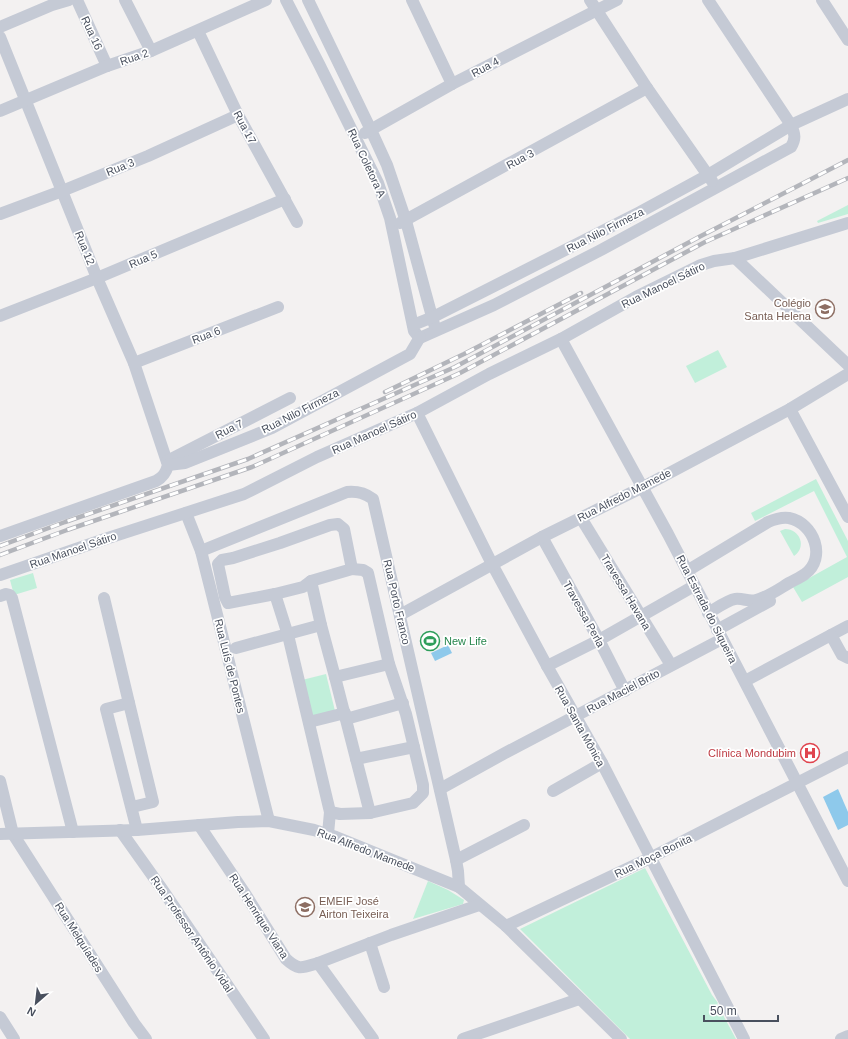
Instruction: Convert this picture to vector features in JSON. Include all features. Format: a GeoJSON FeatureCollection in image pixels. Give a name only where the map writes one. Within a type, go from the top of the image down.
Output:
{"type":"FeatureCollection","features":[{"type":"Feature","properties":{"kind":"street"},"geometry":{"type":"LineString","coordinates":[[0,27],[51,2],[69,0]]}},
{"type":"Feature","properties":{"kind":"street","name":"Rua 16"},"geometry":{"type":"LineString","coordinates":[[77,0],[107,66]]}},
{"type":"Feature","properties":{"kind":"street","name":"Rua 2"},"geometry":{"type":"LineString","coordinates":[[0,111],[107,66],[151,51],[266,0]]}},
{"type":"Feature","properties":{"kind":"street","name":"Rua Coletora A"},"geometry":{"type":"LineString","coordinates":[[286,0],[378,183],[390,218],[417,332]]}},
{"type":"Feature","properties":{"kind":"street","name":"Rua Coletora A"},"geometry":{"type":"LineString","coordinates":[[308,0],[387,165],[406,220],[436,332]]}},
{"type":"Feature","properties":{"kind":"street"},"geometry":{"type":"LineString","coordinates":[[412,0],[452,84]]}},
{"type":"Feature","properties":{"kind":"street","name":"Rua 4"},"geometry":{"type":"LineString","coordinates":[[356,138],[593,5],[616,0]]}},
{"type":"Feature","properties":{"kind":"street"},"geometry":{"type":"LineString","coordinates":[[708,0],[791,125]]}},
{"type":"Feature","properties":{"kind":"street"},"geometry":{"type":"LineString","coordinates":[[822,0],[848,40]]}},
{"type":"Feature","properties":{"kind":"street"},"geometry":{"type":"LineString","coordinates":[[127,1],[151,51]]}},
{"type":"Feature","properties":{"kind":"street"},"geometry":{"type":"LineString","coordinates":[[593,5],[647,88],[716,187]]}},
{"type":"Feature","properties":{"kind":"street","name":"Rua 17"},"geometry":{"type":"LineString","coordinates":[[198,31],[238,115],[297,222]]}},
{"type":"Feature","properties":{"kind":"street","name":"Rua 12"},"geometry":{"type":"LineString","coordinates":[[0,37],[97,278],[134,363],[168,463]]}},
{"type":"Feature","properties":{"kind":"street","name":"Rua 3"},"geometry":{"type":"LineString","coordinates":[[392,227],[647,88]]}},
{"type":"Feature","properties":{"kind":"street","name":"Rua Nilo Firmeza"},"geometry":{"type":"LineString","coordinates":[[168,463],[185,463],[272,428],[410,354],[417,332],[433,317],[640,212],[708,175],[791,125],[848,99]]}},
{"type":"Feature","properties":{"kind":"street","name":"Rua 3"},"geometry":{"type":"LineString","coordinates":[[0,214],[62,191],[148,156],[238,115]]}},
{"type":"Feature","properties":{"kind":"street","name":"Rua Nilo Firmeza"},"geometry":{"type":"LineString","coordinates":[[417,332],[436,332],[494,305],[791,147],[795,141],[795,132],[791,125]]}},
{"type":"Feature","properties":{"kind":"street","name":"Rua 5"},"geometry":{"type":"LineString","coordinates":[[0,316],[97,278],[285,199]]}},
{"type":"Feature","properties":{"kind":"street","name":"Rua Manoel Sátiro"},"geometry":{"type":"LineString","coordinates":[[0,575],[244,494],[317,457],[417,413],[489,374],[561,339],[636,297],[701,265],[714,261],[735,258],[848,224]]}},
{"type":"Feature","properties":{"kind":"street"},"geometry":{"type":"LineString","coordinates":[[735,258],[848,365]]}},
{"type":"Feature","properties":{"kind":"street","name":"Rua 6"},"geometry":{"type":"LineString","coordinates":[[134,363],[278,307]]}},
{"type":"Feature","properties":{"kind":"street","name":"Rua Estrada do Siqueira"},"geometry":{"type":"LineString","coordinates":[[561,339],[642,487],[745,681],[848,881]]}},
{"type":"Feature","properties":{"kind":"street","name":"Rua Alfredo Mamede"},"geometry":{"type":"LineString","coordinates":[[400,615],[542,537],[642,487],[790,408],[848,374]]}},
{"type":"Feature","properties":{"kind":"street","name":"Rua 7"},"geometry":{"type":"LineString","coordinates":[[168,463],[290,398]]}},
{"type":"Feature","properties":{"kind":"street"},"geometry":{"type":"LineString","coordinates":[[790,408],[848,517]]}},
{"type":"Feature","properties":{"kind":"street","name":"Rua Santa Mônica"},"geometry":{"type":"LineString","coordinates":[[417,413],[492,564],[547,666],[602,763],[744,1039]]}},
{"type":"Feature","properties":{"kind":"street"},"geometry":{"type":"LineString","coordinates":[[0,536],[156,481],[166,472],[168,463]]}},
{"type":"Feature","properties":{"kind":"street","name":"Rua Porto Franco"},"geometry":{"type":"LineString","coordinates":[[201,551],[347,492],[357,491],[366,494],[373,499],[456,860],[459,887]]}},
{"type":"Feature","properties":{"kind":"street","name":"Rua Luís de Pontes"},"geometry":{"type":"LineString","coordinates":[[186,513],[201,551],[269,821]]}},
{"type":"Feature","properties":{"kind":"street","name":"Travessa Havana"},"geometry":{"type":"LineString","coordinates":[[581,518],[671,665]]}},
{"type":"Feature","properties":{"kind":"street"},"geometry":{"type":"LineString","coordinates":[[686,571],[768,522],[778,518],[797,520],[812,533],[816,544],[816,553],[814,562],[805,574],[762,598],[748,601],[735,599],[708,613]]}},
{"type":"Feature","properties":{"kind":"street"},"geometry":{"type":"LineString","coordinates":[[330,812],[340,814],[370,813],[413,803],[422,793],[423,785],[414,746],[403,703],[389,664],[368,573],[363,570],[352,569],[311,581],[302,587],[228,603],[225,597],[218,564],[222,560],[234,558],[330,525],[338,524],[344,529],[352,569]]}},
{"type":"Feature","properties":{"kind":"street","name":"Travessa Perla"},"geometry":{"type":"LineString","coordinates":[[542,537],[599,640],[625,691]]}},
{"type":"Feature","properties":{"kind":"street"},"geometry":{"type":"LineString","coordinates":[[311,581],[320,625],[370,813]]}},
{"type":"Feature","properties":{"kind":"street"},"geometry":{"type":"LineString","coordinates":[[547,666],[599,640],[640,615],[694,586]]}},
{"type":"Feature","properties":{"kind":"street","name":"Rua Maciel Brito"},"geometry":{"type":"LineString","coordinates":[[440,789],[671,665],[785,593]]}},
{"type":"Feature","properties":{"kind":"street"},"geometry":{"type":"LineString","coordinates":[[0,596],[6,594],[10,595],[12,598],[73,832]]}},
{"type":"Feature","properties":{"kind":"street"},"geometry":{"type":"LineString","coordinates":[[275,594],[288,635],[330,812],[328,834]]}},
{"type":"Feature","properties":{"kind":"street"},"geometry":{"type":"LineString","coordinates":[[104,598],[153,802],[132,807]]}},
{"type":"Feature","properties":{"kind":"street"},"geometry":{"type":"LineString","coordinates":[[236,648],[320,625]]}},
{"type":"Feature","properties":{"kind":"street"},"geometry":{"type":"LineString","coordinates":[[745,681],[848,626]]}},
{"type":"Feature","properties":{"kind":"street"},"geometry":{"type":"LineString","coordinates":[[831,635],[842,655],[848,658]]}},
{"type":"Feature","properties":{"kind":"street"},"geometry":{"type":"LineString","coordinates":[[335,677],[389,664]]}},
{"type":"Feature","properties":{"kind":"street"},"geometry":{"type":"LineString","coordinates":[[129,703],[106,709],[137,830]]}},
{"type":"Feature","properties":{"kind":"street"},"geometry":{"type":"LineString","coordinates":[[309,722],[345,716],[403,703]]}},
{"type":"Feature","properties":{"kind":"street"},"geometry":{"type":"LineString","coordinates":[[356,759],[414,746]]}},
{"type":"Feature","properties":{"kind":"street","name":"Rua Moça Bonita"},"geometry":{"type":"LineString","coordinates":[[506,926],[650,858],[848,757]]}},
{"type":"Feature","properties":{"kind":"street"},"geometry":{"type":"LineString","coordinates":[[553,791],[602,763]]}},
{"type":"Feature","properties":{"kind":"street","name":"Rua Melquíades"},"geometry":{"type":"LineString","coordinates":[[0,781],[13,834],[134,1023],[146,1039]]}},
{"type":"Feature","properties":{"kind":"street","name":"Rua Alfredo Mamede"},"geometry":{"type":"LineString","coordinates":[[0,834],[137,830],[269,821],[328,834],[459,887],[506,926],[621,1039]]}},
{"type":"Feature","properties":{"kind":"street","name":"Rua Henrique Viana"},"geometry":{"type":"LineString","coordinates":[[199,825],[286,958],[293,966],[300,968],[318,963]]}},
{"type":"Feature","properties":{"kind":"street"},"geometry":{"type":"LineString","coordinates":[[456,860],[524,825]]}},
{"type":"Feature","properties":{"kind":"street","name":"Rua Professor Antônio Vidal"},"geometry":{"type":"LineString","coordinates":[[120,830],[264,1039]]}},
{"type":"Feature","properties":{"kind":"street"},"geometry":{"type":"LineString","coordinates":[[373,1039],[318,963],[479,905]]}},
{"type":"Feature","properties":{"kind":"street"},"geometry":{"type":"LineString","coordinates":[[370,943],[384,987]]}},
{"type":"Feature","properties":{"kind":"street"},"geometry":{"type":"LineString","coordinates":[[463,1039],[579,998]]}},
{"type":"Feature","properties":{"kind":"street"},"geometry":{"type":"LineString","coordinates":[[0,1017],[14,1039]]}},
{"type":"Feature","properties":{"kind":"street"},"geometry":{"type":"LineString","coordinates":[[842,1039],[848,1036]]}},
{"type":"Feature","properties":{"kind":"green space"},"geometry":{"type":"Polygon","coordinates":[[[848,205],[848,214],[818,223],[817,221],[848,205]]]}},
{"type":"Feature","properties":{"kind":"green space"},"geometry":{"type":"Polygon","coordinates":[[[718,350],[727,367],[695,383],[686,366],[718,350]]]}},
{"type":"Feature","properties":{"kind":"green space"},"geometry":{"type":"Polygon","coordinates":[[[816,479],[848,541],[848,577],[802,602],[793,587],[847,557],[814,491],[755,521],[751,513],[816,479]]]}},
{"type":"Feature","properties":{"kind":"green space"},"geometry":{"type":"Polygon","coordinates":[[[785,529],[795,532],[800,539],[800,548],[794,556],[780,531],[785,529]]]}},
{"type":"Feature","properties":{"kind":"green space"},"geometry":{"type":"Polygon","coordinates":[[[33,573],[37,588],[14,595],[10,580],[33,573]]]}},
{"type":"Feature","properties":{"kind":"green space"},"geometry":{"type":"Polygon","coordinates":[[[326,674],[335,711],[311,717],[302,680],[326,674]]]}},
{"type":"Feature","properties":{"kind":"green space"},"geometry":{"type":"Polygon","coordinates":[[[645,868],[736,1039],[630,1039],[520,929],[645,868]]]}},
{"type":"Feature","properties":{"kind":"green space"},"geometry":{"type":"Polygon","coordinates":[[[428,881],[448,890],[464,900],[463,904],[413,919],[428,881]]]}},
{"type":"Feature","properties":{"kind":"water"},"geometry":{"type":"Polygon","coordinates":[[[448,645],[452,653],[435,661],[431,653],[448,645]]]}},
{"type":"Feature","properties":{"kind":"water"},"geometry":{"type":"Polygon","coordinates":[[[838,789],[848,812],[848,825],[838,830],[823,797],[838,789]]]}},
{"type":"Feature","properties":{"kind":"railway"},"geometry":{"type":"LineString","coordinates":[[0,546],[248,459],[455,367],[699,237],[848,160]]}},
{"type":"Feature","properties":{"kind":"railway"},"geometry":{"type":"LineString","coordinates":[[0,555],[67,530],[252,467],[460,373],[705,242],[848,178]]}},
{"type":"Feature","properties":{"kind":"railway"},"geometry":{"type":"LineString","coordinates":[[385,392],[464,354],[581,293]]}},
{"type":"Feature","properties":{"kind":"place","name":"Colégio Santa Helena"},"geometry":{"type":"Point","coordinates":[825,309]}},
{"type":"Feature","properties":{"kind":"place","name":"New Life"},"geometry":{"type":"Point","coordinates":[430,641]}},
{"type":"Feature","properties":{"kind":"place","name":"Clínica Mondubim"},"geometry":{"type":"Point","coordinates":[810,753]}},
{"type":"Feature","properties":{"kind":"place","name":"EMEIF José Airton Teixeira"},"geometry":{"type":"Point","coordinates":[305,907]}}]}
